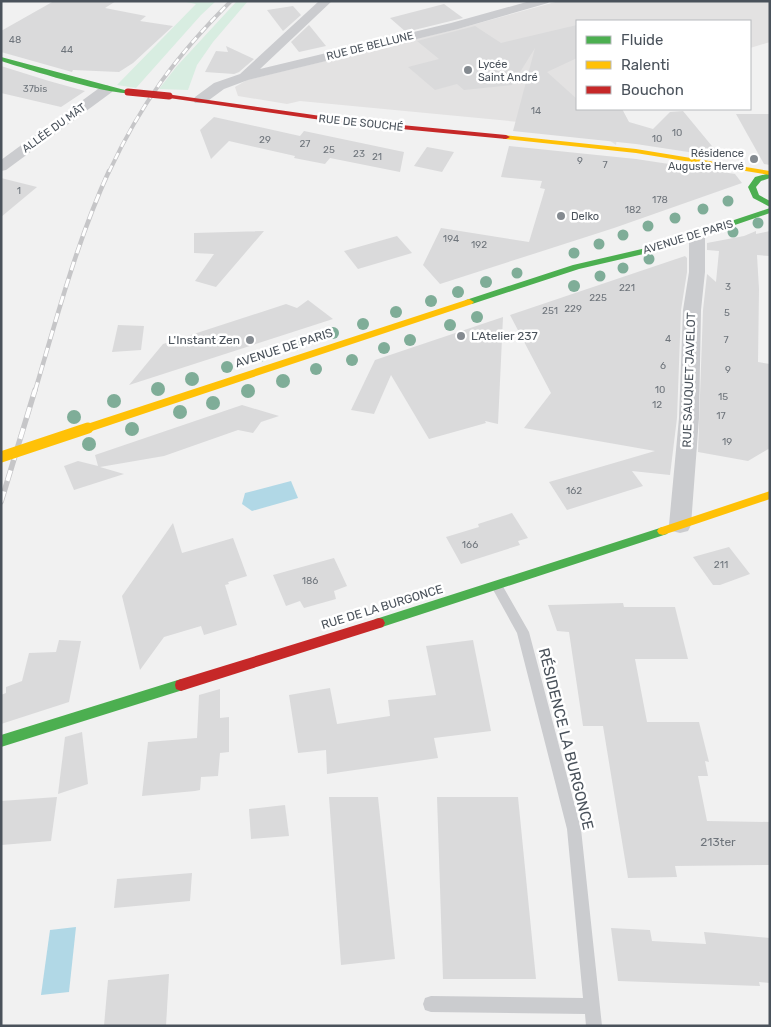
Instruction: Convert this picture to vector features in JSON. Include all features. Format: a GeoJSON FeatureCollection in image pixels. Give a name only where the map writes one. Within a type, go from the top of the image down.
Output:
{"type":"FeatureCollection","features":[{"type":"Feature","properties":{"kind":"street"},"geometry":{"type":"LineString","coordinates":[[244,77],[326,1]]}},
{"type":"Feature","properties":{"kind":"street","name":"RUE DE BELLUNE"},"geometry":{"type":"LineString","coordinates":[[200,100],[219,86],[244,77],[454,26],[544,1]]}},
{"type":"Feature","properties":{"kind":"street","name":"RUE DE SOUCHÉ"},"geometry":{"type":"LineString","coordinates":[[1,59],[107,89],[200,100],[324,119],[508,137],[725,165],[751,166],[770,174]]}},
{"type":"Feature","properties":{"kind":"street","name":"ALLÉE DU MÂT"},"geometry":{"type":"LineString","coordinates":[[1,167],[107,89]]}},
{"type":"Feature","properties":{"kind":"street","name":"RUE DE SOUCHÉ"},"geometry":{"type":"LineString","coordinates":[[725,165],[752,193],[770,205]]}},
{"type":"Feature","properties":{"kind":"street"},"geometry":{"type":"LineString","coordinates":[[752,193],[761,178],[770,174]]}},
{"type":"Feature","properties":{"kind":"street","name":"AVENUE DE PARIS"},"geometry":{"type":"LineString","coordinates":[[1,456],[576,267],[662,247],[770,210]]}},
{"type":"Feature","properties":{"kind":"street","name":"RUE SAUQUET JAVELOT"},"geometry":{"type":"LineString","coordinates":[[680,525],[689,418],[692,310],[697,272],[697,235]]}},
{"type":"Feature","properties":{"kind":"street","name":"AVENUE DE PARIS"},"geometry":{"type":"LineString","coordinates":[[576,267],[635,241]]}},
{"type":"Feature","properties":{"kind":"street","name":"RUE DE LA BURGONCE"},"geometry":{"type":"LineString","coordinates":[[1,741],[497,586],[770,495]]}},
{"type":"Feature","properties":{"kind":"lane","name":"RÉSIDENCE LA BURGONCE"},"geometry":{"type":"LineString","coordinates":[[497,586],[522,632],[574,829],[594,1026]]}},
{"type":"Feature","properties":{"kind":"lane"},"geometry":{"type":"LineString","coordinates":[[431,1004],[592,1006]]}},
{"type":"Feature","properties":{"kind":"shaded area"},"geometry":{"type":"Polygon","coordinates":[[[559,1],[770,1],[770,42],[751,48],[751,20],[576,20],[576,110],[622,110],[636,137],[617,138],[616,145],[593,129],[300,101],[287,104],[238,96],[235,87],[247,80],[461,28],[559,1]]]}},
{"type":"Feature","properties":{"kind":"green space"},"geometry":{"type":"Polygon","coordinates":[[[181,1],[216,1],[201,15],[136,88],[117,85],[196,4],[181,1]]]}},
{"type":"Feature","properties":{"kind":"green space"},"geometry":{"type":"Polygon","coordinates":[[[237,1],[248,1],[213,42],[197,65],[188,90],[159,89],[177,66],[237,1]]]}},
{"type":"Feature","properties":{"kind":"water"},"geometry":{"type":"Polygon","coordinates":[[[291,481],[298,498],[252,511],[242,504],[245,493],[291,481]]]}},
{"type":"Feature","properties":{"kind":"water"},"geometry":{"type":"Polygon","coordinates":[[[76,927],[69,992],[41,995],[50,930],[76,927]]]}},
{"type":"Feature","properties":{"kind":"building"},"geometry":{"type":"Polygon","coordinates":[[[54,1],[116,1],[105,8],[146,16],[140,21],[173,26],[133,63],[119,72],[73,70],[72,72],[1,52],[1,31],[54,1]]]}},
{"type":"Feature","properties":{"kind":"building"},"geometry":{"type":"Polygon","coordinates":[[[444,4],[463,18],[406,32],[390,18],[444,4]]]}},
{"type":"Feature","properties":{"kind":"building"},"geometry":{"type":"Polygon","coordinates":[[[293,6],[301,15],[283,31],[267,10],[293,6]]]}},
{"type":"Feature","properties":{"kind":"building"},"geometry":{"type":"Polygon","coordinates":[[[309,25],[326,46],[299,52],[291,42],[309,25]]]}},
{"type":"Feature","properties":{"kind":"building"},"geometry":{"type":"Polygon","coordinates":[[[576,25],[576,58],[547,72],[576,98],[576,110],[623,110],[629,122],[653,129],[670,112],[683,111],[721,157],[636,144],[513,131],[535,48],[512,85],[464,90],[457,84],[435,90],[408,67],[439,59],[417,41],[475,26],[501,43],[576,25]]]}},
{"type":"Feature","properties":{"kind":"building"},"geometry":{"type":"Polygon","coordinates":[[[226,46],[254,59],[234,74],[205,72],[216,51],[228,52],[226,46]]]}},
{"type":"Feature","properties":{"kind":"building"},"geometry":{"type":"Polygon","coordinates":[[[1,66],[85,91],[61,107],[1,93],[1,66]]]}},
{"type":"Feature","properties":{"kind":"building"},"geometry":{"type":"Polygon","coordinates":[[[736,114],[770,114],[770,165],[764,164],[736,114]]]}},
{"type":"Feature","properties":{"kind":"building"},"geometry":{"type":"Polygon","coordinates":[[[214,117],[300,136],[304,131],[404,152],[400,172],[330,158],[325,164],[229,141],[211,159],[200,130],[214,117]]]}},
{"type":"Feature","properties":{"kind":"building"},"geometry":{"type":"Polygon","coordinates":[[[509,146],[636,159],[735,174],[742,183],[614,228],[440,284],[423,265],[441,228],[529,242],[545,189],[540,188],[542,181],[501,177],[509,146]]]}},
{"type":"Feature","properties":{"kind":"building"},"geometry":{"type":"Polygon","coordinates":[[[427,147],[454,152],[442,172],[414,166],[427,147]]]}},
{"type":"Feature","properties":{"kind":"building"},"geometry":{"type":"Polygon","coordinates":[[[1,178],[37,187],[1,217],[1,178]]]}},
{"type":"Feature","properties":{"kind":"building"},"geometry":{"type":"Polygon","coordinates":[[[264,231],[216,287],[195,281],[214,254],[194,253],[194,233],[264,231]]]}},
{"type":"Feature","properties":{"kind":"building"},"geometry":{"type":"Polygon","coordinates":[[[756,231],[756,234],[770,231],[770,256],[757,255],[759,289],[758,362],[770,364],[770,448],[748,461],[698,452],[703,310],[707,274],[716,282],[719,251],[707,250],[707,243],[744,236],[756,231]]]}},
{"type":"Feature","properties":{"kind":"building"},"geometry":{"type":"Polygon","coordinates":[[[397,236],[412,253],[358,269],[344,251],[397,236]]]}},
{"type":"Feature","properties":{"kind":"building"},"geometry":{"type":"Polygon","coordinates":[[[685,256],[687,258],[687,272],[681,310],[677,418],[670,475],[632,471],[643,486],[567,510],[549,482],[655,451],[524,428],[551,393],[510,315],[685,256]]]}},
{"type":"Feature","properties":{"kind":"building"},"geometry":{"type":"Polygon","coordinates":[[[308,300],[333,319],[129,385],[163,344],[286,304],[297,308],[308,300]]]}},
{"type":"Feature","properties":{"kind":"building"},"geometry":{"type":"Polygon","coordinates":[[[503,317],[498,424],[485,421],[486,423],[429,439],[391,375],[374,414],[351,410],[375,360],[503,317]]]}},
{"type":"Feature","properties":{"kind":"building"},"geometry":{"type":"Polygon","coordinates":[[[118,325],[144,326],[141,350],[112,352],[118,325]]]}},
{"type":"Feature","properties":{"kind":"building"},"geometry":{"type":"Polygon","coordinates":[[[242,405],[279,416],[261,422],[253,433],[238,430],[164,456],[100,467],[124,474],[74,490],[64,466],[78,461],[98,466],[95,455],[242,405]]]}},
{"type":"Feature","properties":{"kind":"building"},"geometry":{"type":"Polygon","coordinates":[[[512,513],[528,538],[518,541],[520,545],[461,564],[446,537],[479,527],[478,524],[512,513]]]}},
{"type":"Feature","properties":{"kind":"building"},"geometry":{"type":"Polygon","coordinates":[[[173,523],[182,553],[233,538],[247,576],[228,582],[229,584],[225,585],[237,625],[204,635],[201,626],[164,637],[140,670],[122,596],[173,523]]]}},
{"type":"Feature","properties":{"kind":"building"},"geometry":{"type":"Polygon","coordinates":[[[729,547],[750,574],[720,585],[713,585],[693,557],[729,547]]]}},
{"type":"Feature","properties":{"kind":"building"},"geometry":{"type":"Polygon","coordinates":[[[334,558],[347,586],[334,591],[336,599],[304,608],[300,601],[286,606],[273,575],[334,558]]]}},
{"type":"Feature","properties":{"kind":"building"},"geometry":{"type":"Polygon","coordinates":[[[623,603],[624,607],[675,607],[688,659],[635,659],[647,722],[699,722],[709,762],[705,761],[708,776],[698,776],[707,821],[770,822],[770,865],[675,866],[677,877],[628,878],[603,726],[583,726],[569,632],[557,631],[548,605],[623,603]]]}},
{"type":"Feature","properties":{"kind":"building"},"geometry":{"type":"Polygon","coordinates":[[[59,640],[81,641],[69,702],[1,724],[1,695],[6,693],[6,687],[22,681],[29,653],[56,652],[59,640]]]}},
{"type":"Feature","properties":{"kind":"building"},"geometry":{"type":"Polygon","coordinates":[[[473,640],[491,731],[434,738],[438,758],[327,774],[326,750],[298,753],[289,695],[330,688],[337,724],[390,716],[388,700],[436,695],[426,646],[473,640]]]}},
{"type":"Feature","properties":{"kind":"building"},"geometry":{"type":"Polygon","coordinates":[[[220,689],[220,718],[229,717],[229,752],[220,753],[218,776],[201,777],[200,790],[142,796],[148,742],[197,738],[199,695],[220,689]]]}},
{"type":"Feature","properties":{"kind":"building"},"geometry":{"type":"Polygon","coordinates":[[[82,732],[88,784],[58,794],[65,737],[82,732]]]}},
{"type":"Feature","properties":{"kind":"building"},"geometry":{"type":"Polygon","coordinates":[[[57,797],[51,841],[1,845],[1,801],[57,797]]]}},
{"type":"Feature","properties":{"kind":"building"},"geometry":{"type":"Polygon","coordinates":[[[329,797],[378,797],[395,959],[341,965],[329,797]]]}},
{"type":"Feature","properties":{"kind":"building"},"geometry":{"type":"Polygon","coordinates":[[[437,797],[518,797],[536,979],[443,979],[437,797]]]}},
{"type":"Feature","properties":{"kind":"building"},"geometry":{"type":"Polygon","coordinates":[[[285,805],[289,836],[251,839],[249,809],[285,805]]]}},
{"type":"Feature","properties":{"kind":"building"},"geometry":{"type":"Polygon","coordinates":[[[192,873],[190,901],[114,908],[117,879],[192,873]]]}},
{"type":"Feature","properties":{"kind":"building"},"geometry":{"type":"Polygon","coordinates":[[[611,928],[650,930],[652,941],[706,944],[704,932],[770,938],[770,983],[759,982],[760,986],[618,981],[611,928]]]}},
{"type":"Feature","properties":{"kind":"building"},"geometry":{"type":"Polygon","coordinates":[[[169,974],[166,1026],[104,1026],[108,980],[169,974]]]}},
{"type":"Feature","properties":{"kind":"railway"},"geometry":{"type":"LineString","coordinates":[[109,172],[147,102],[177,61],[231,1]]}},
{"type":"Feature","properties":{"kind":"railway"},"geometry":{"type":"LineString","coordinates":[[35,391],[77,252],[109,171]]}},
{"type":"Feature","properties":{"kind":"railway"},"geometry":{"type":"LineString","coordinates":[[1,502],[35,390]]}},
{"type":"Feature","properties":{"kind":"traffic: fast"},"geometry":{"type":"LineString","coordinates":[[1,59],[107,89],[128,92]]}},
{"type":"Feature","properties":{"kind":"traffic: fast"},"geometry":{"type":"LineString","coordinates":[[770,175],[758,179],[752,187],[756,196],[770,205]]}},
{"type":"Feature","properties":{"kind":"traffic: fast"},"geometry":{"type":"LineString","coordinates":[[469,302],[576,267],[662,247],[770,210]]}},
{"type":"Feature","properties":{"kind":"traffic: fast"},"geometry":{"type":"LineString","coordinates":[[379,623],[663,531]]}},
{"type":"Feature","properties":{"kind":"traffic: fast"},"geometry":{"type":"LineString","coordinates":[[1,741],[181,685]]}},
{"type":"Feature","properties":{"kind":"traffic: slow"},"geometry":{"type":"LineString","coordinates":[[506,137],[636,151],[770,173]]}},
{"type":"Feature","properties":{"kind":"traffic: slow"},"geometry":{"type":"LineString","coordinates":[[88,428],[469,302]]}},
{"type":"Feature","properties":{"kind":"traffic: slow"},"geometry":{"type":"LineString","coordinates":[[1,457],[88,428]]}},
{"type":"Feature","properties":{"kind":"traffic: slow"},"geometry":{"type":"LineString","coordinates":[[663,531],[770,495]]}},
{"type":"Feature","properties":{"kind":"traffic: jam"},"geometry":{"type":"LineString","coordinates":[[128,92],[169,96]]}},
{"type":"Feature","properties":{"kind":"traffic: jam"},"geometry":{"type":"LineString","coordinates":[[169,96],[349,122],[506,137]]}},
{"type":"Feature","properties":{"kind":"traffic: jam"},"geometry":{"type":"LineString","coordinates":[[181,685],[379,623]]}},
{"type":"Feature","properties":{"kind":"place","name":"Lycée Saint André"},"geometry":{"type":"Point","coordinates":[468,70]}},
{"type":"Feature","properties":{"kind":"place","name":"Résidence Auguste Hervé"},"geometry":{"type":"Point","coordinates":[754,159]}},
{"type":"Feature","properties":{"kind":"place","name":"Delko"},"geometry":{"type":"Point","coordinates":[561,216]}},
{"type":"Feature","properties":{"kind":"place","name":"L'Atelier 237"},"geometry":{"type":"Point","coordinates":[461,336]}},
{"type":"Feature","properties":{"kind":"place","name":"L'Instant Zen"},"geometry":{"type":"Point","coordinates":[250,340]}}]}
